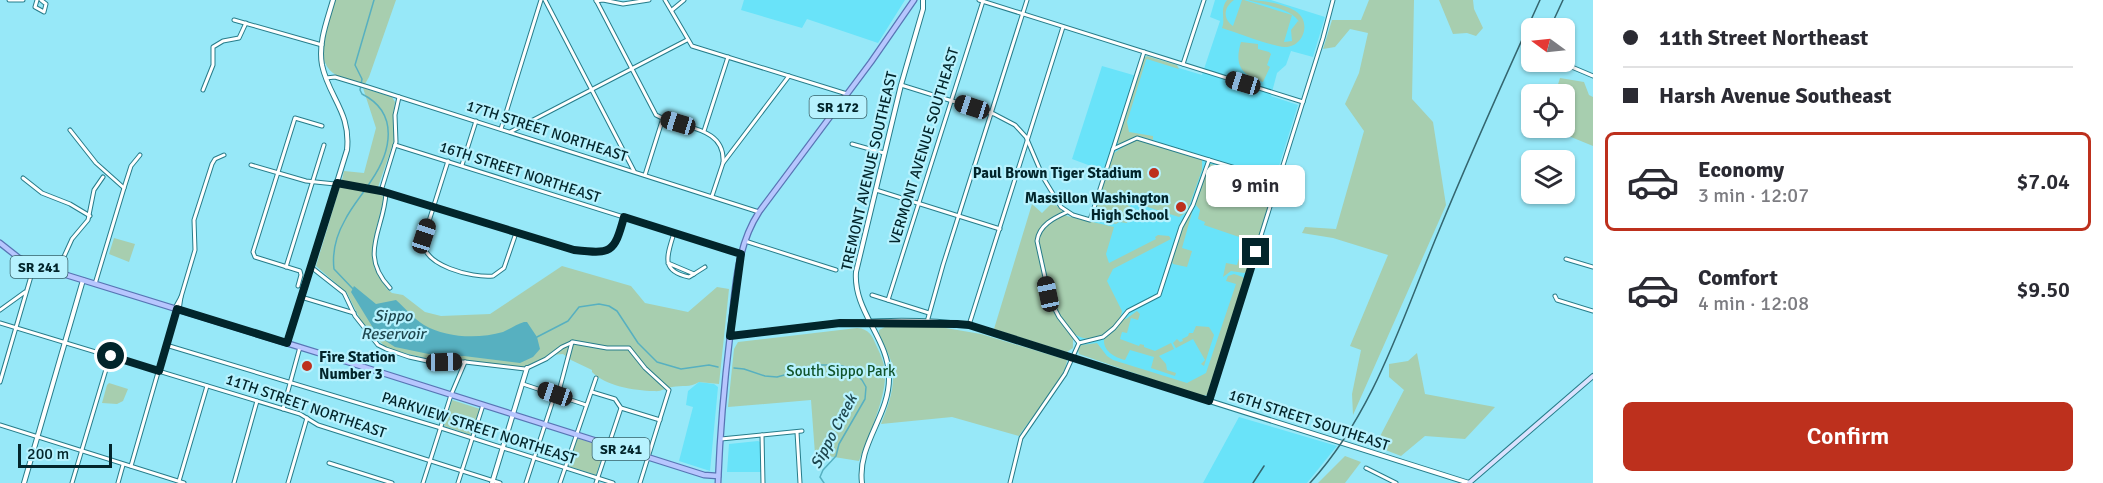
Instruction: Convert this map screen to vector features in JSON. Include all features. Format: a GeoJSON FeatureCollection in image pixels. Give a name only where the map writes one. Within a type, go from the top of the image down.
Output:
{"type":"FeatureCollection","features":[{"type":"Feature","properties":{"kind":"main road","name":"SR 172"},"geometry":{"type":"LineString","coordinates":[[718,483],[730,336],[741,254],[745,241],[759,212],[914,0]]}},
{"type":"Feature","properties":{"kind":"main road","name":"SR 241"},"geometry":{"type":"LineString","coordinates":[[0,243],[19,258],[34,265],[648,458],[704,475],[718,476]]}},
{"type":"Feature","properties":{"kind":"main road"},"geometry":{"type":"LineString","coordinates":[[1469,483],[1593,376]]}},
{"type":"Feature","properties":{"kind":"street"},"geometry":{"type":"LineString","coordinates":[[9,0],[22,0]]}},
{"type":"Feature","properties":{"kind":"street"},"geometry":{"type":"LineString","coordinates":[[287,343],[346,150],[347,130],[342,111],[326,78],[322,63],[322,45],[333,0]]}},
{"type":"Feature","properties":{"kind":"street"},"geometry":{"type":"LineString","coordinates":[[543,0],[634,171]]}},
{"type":"Feature","properties":{"kind":"street"},"geometry":{"type":"LineString","coordinates":[[501,129],[543,0]]}},
{"type":"Feature","properties":{"kind":"street"},"geometry":{"type":"LineString","coordinates":[[649,0],[623,4],[596,1],[656,115],[704,131],[719,144],[723,163],[712,196]]}},
{"type":"Feature","properties":{"kind":"street"},"geometry":{"type":"LineString","coordinates":[[665,0],[687,40],[695,48],[847,94]]}},
{"type":"Feature","properties":{"kind":"street"},"geometry":{"type":"LineString","coordinates":[[672,10],[684,0]]}},
{"type":"Feature","properties":{"kind":"street","name":"TREMONT AVENUE SOUTHEAST"},"geometry":{"type":"LineString","coordinates":[[862,483],[864,452],[882,409],[889,381],[886,358],[859,297],[855,276],[901,85],[922,9],[922,0]]}},
{"type":"Feature","properties":{"kind":"street"},"geometry":{"type":"LineString","coordinates":[[982,0],[1303,102]]}},
{"type":"Feature","properties":{"kind":"street","name":"VERMONT AVENUE SOUTHEAST"},"geometry":{"type":"LineString","coordinates":[[888,300],[982,0]]}},
{"type":"Feature","properties":{"kind":"street"},"geometry":{"type":"LineString","coordinates":[[927,322],[1028,0]]}},
{"type":"Feature","properties":{"kind":"street"},"geometry":{"type":"LineString","coordinates":[[1183,64],[1204,0]]}},
{"type":"Feature","properties":{"kind":"street"},"geometry":{"type":"LineString","coordinates":[[1209,401],[1333,0]]}},
{"type":"Feature","properties":{"kind":"street"},"geometry":{"type":"LineString","coordinates":[[234,20],[322,45]]}},
{"type":"Feature","properties":{"kind":"street"},"geometry":{"type":"LineString","coordinates":[[203,90],[213,62],[213,47],[223,41],[239,38],[246,23]]}},
{"type":"Feature","properties":{"kind":"street"},"geometry":{"type":"LineString","coordinates":[[969,325],[1063,27]]}},
{"type":"Feature","properties":{"kind":"street"},"geometry":{"type":"LineString","coordinates":[[510,132],[687,40]]}},
{"type":"Feature","properties":{"kind":"street"},"geometry":{"type":"LineString","coordinates":[[901,85],[992,113],[1011,122],[1027,140],[1050,190],[1061,207],[1067,212],[1090,220],[1144,52]]}},
{"type":"Feature","properties":{"kind":"street"},"geometry":{"type":"LineString","coordinates":[[704,131],[728,57]]}},
{"type":"Feature","properties":{"kind":"street"},"geometry":{"type":"LineString","coordinates":[[1575,68],[1593,76]]}},
{"type":"Feature","properties":{"kind":"street"},"geometry":{"type":"LineString","coordinates":[[723,163],[789,76]]}},
{"type":"Feature","properties":{"kind":"street","name":"17TH STREET NORTHEAST"},"geometry":{"type":"LineString","coordinates":[[326,78],[334,77],[364,85],[759,212]]}},
{"type":"Feature","properties":{"kind":"street"},"geometry":{"type":"LineString","coordinates":[[381,191],[397,135],[395,115],[399,97]]}},
{"type":"Feature","properties":{"kind":"street"},"geometry":{"type":"LineString","coordinates":[[298,286],[301,273],[253,255],[295,118],[322,126]]}},
{"type":"Feature","properties":{"kind":"street"},"geometry":{"type":"LineString","coordinates":[[645,175],[663,118]]}},
{"type":"Feature","properties":{"kind":"street"},"geometry":{"type":"LineString","coordinates":[[462,165],[476,121]]}},
{"type":"Feature","properties":{"kind":"street"},"geometry":{"type":"LineString","coordinates":[[70,130],[98,165],[124,188]]}},
{"type":"Feature","properties":{"kind":"street"},"geometry":{"type":"LineString","coordinates":[[1113,149],[1139,138],[1278,181]]}},
{"type":"Feature","properties":{"kind":"street"},"geometry":{"type":"LineString","coordinates":[[852,144],[884,153]]}},
{"type":"Feature","properties":{"kind":"street"},"geometry":{"type":"LineString","coordinates":[[286,267],[324,145]]}},
{"type":"Feature","properties":{"kind":"street","name":"16TH STREET NORTHEAST"},"geometry":{"type":"LineString","coordinates":[[395,145],[741,254]]}},
{"type":"Feature","properties":{"kind":"street"},"geometry":{"type":"LineString","coordinates":[[95,284],[131,166],[140,155]]}},
{"type":"Feature","properties":{"kind":"street"},"geometry":{"type":"LineString","coordinates":[[131,466],[195,250],[193,225],[196,214],[212,164],[215,159],[224,155]]}},
{"type":"Feature","properties":{"kind":"street"},"geometry":{"type":"LineString","coordinates":[[1079,343],[1095,340],[1107,334],[1128,311],[1159,295],[1181,227],[1193,205],[1209,160]]}},
{"type":"Feature","properties":{"kind":"street"},"geometry":{"type":"LineString","coordinates":[[448,161],[423,240],[424,252],[432,260],[460,272],[489,277],[499,273],[507,262],[516,233]]}},
{"type":"Feature","properties":{"kind":"street"},"geometry":{"type":"LineString","coordinates":[[251,165],[313,182],[370,188],[574,250],[603,252],[611,249],[616,244],[624,217]]}},
{"type":"Feature","properties":{"kind":"street"},"geometry":{"type":"LineString","coordinates":[[57,272],[72,239],[90,216],[93,192],[103,177]]}},
{"type":"Feature","properties":{"kind":"street"},"geometry":{"type":"LineString","coordinates":[[23,178],[42,193],[70,204],[90,216]]}},
{"type":"Feature","properties":{"kind":"street"},"geometry":{"type":"LineString","coordinates":[[876,190],[999,229]]}},
{"type":"Feature","properties":{"kind":"street"},"geometry":{"type":"LineString","coordinates":[[386,193],[373,248],[378,271],[390,288]]}},
{"type":"Feature","properties":{"kind":"street"},"geometry":{"type":"LineString","coordinates":[[1067,212],[1044,226],[1038,233],[1037,241],[1050,300],[1059,317],[1079,343]]}},
{"type":"Feature","properties":{"kind":"street"},"geometry":{"type":"LineString","coordinates":[[674,233],[667,256],[668,263],[694,274],[705,267]]}},
{"type":"Feature","properties":{"kind":"street"},"geometry":{"type":"LineString","coordinates":[[745,241],[836,270]]}},
{"type":"Feature","properties":{"kind":"street"},"geometry":{"type":"LineString","coordinates":[[1566,258],[1593,267]]}},
{"type":"Feature","properties":{"kind":"street"},"geometry":{"type":"LineString","coordinates":[[0,382],[34,265]]}},
{"type":"Feature","properties":{"kind":"street"},"geometry":{"type":"LineString","coordinates":[[311,267],[344,293],[354,313],[376,343],[386,349],[432,362],[465,362],[527,368],[572,342],[607,348],[629,348],[645,368],[669,390],[640,483]]}},
{"type":"Feature","properties":{"kind":"street"},"geometry":{"type":"LineString","coordinates":[[24,483],[83,280]]}},
{"type":"Feature","properties":{"kind":"street"},"geometry":{"type":"LineString","coordinates":[[0,310],[27,291]]}},
{"type":"Feature","properties":{"kind":"street"},"geometry":{"type":"LineString","coordinates":[[873,295],[929,313]]}},
{"type":"Feature","properties":{"kind":"street"},"geometry":{"type":"LineString","coordinates":[[1555,296],[1557,300],[1593,311]]}},
{"type":"Feature","properties":{"kind":"street"},"geometry":{"type":"LineString","coordinates":[[301,297],[354,313]]}},
{"type":"Feature","properties":{"kind":"street","name":"16TH STREET SOUTHEAST"},"geometry":{"type":"LineString","coordinates":[[730,336],[828,324],[870,322],[969,325],[1469,483]]}},
{"type":"Feature","properties":{"kind":"street","name":"11TH STREET NORTHEAST"},"geometry":{"type":"LineString","coordinates":[[0,323],[283,408],[300,414],[318,425],[500,483]]}},
{"type":"Feature","properties":{"kind":"street"},"geometry":{"type":"LineString","coordinates":[[526,483],[572,342]]}},
{"type":"Feature","properties":{"kind":"street"},"geometry":{"type":"LineString","coordinates":[[1010,483],[1016,450],[1021,438],[1061,380],[1079,343]]}},
{"type":"Feature","properties":{"kind":"street","name":"PARKVIEW STREET NORTHEAST"},"geometry":{"type":"LineString","coordinates":[[166,345],[441,428],[613,483]]}},
{"type":"Feature","properties":{"kind":"street"},"geometry":{"type":"LineString","coordinates":[[283,408],[300,347]]}},
{"type":"Feature","properties":{"kind":"street"},"geometry":{"type":"LineString","coordinates":[[72,483],[111,356]]}},
{"type":"Feature","properties":{"kind":"street"},"geometry":{"type":"LineString","coordinates":[[423,483],[451,395],[465,362]]}},
{"type":"Feature","properties":{"kind":"street"},"geometry":{"type":"LineString","coordinates":[[492,482],[527,368]]}},
{"type":"Feature","properties":{"kind":"street"},"geometry":{"type":"LineString","coordinates":[[560,483],[596,378]]}},
{"type":"Feature","properties":{"kind":"street"},"geometry":{"type":"LineString","coordinates":[[523,384],[586,405]]}},
{"type":"Feature","properties":{"kind":"street"},"geometry":{"type":"LineString","coordinates":[[179,481],[207,386]]}},
{"type":"Feature","properties":{"kind":"street"},"geometry":{"type":"LineString","coordinates":[[591,392],[615,399],[621,408],[660,420]]}},
{"type":"Feature","properties":{"kind":"street"},"geometry":{"type":"LineString","coordinates":[[234,483],[257,401]]}},
{"type":"Feature","properties":{"kind":"street"},"geometry":{"type":"LineString","coordinates":[[458,483],[483,405]]}},
{"type":"Feature","properties":{"kind":"street"},"geometry":{"type":"LineString","coordinates":[[596,483],[621,408]]}},
{"type":"Feature","properties":{"kind":"street"},"geometry":{"type":"LineString","coordinates":[[288,483],[307,418]]}},
{"type":"Feature","properties":{"kind":"street"},"geometry":{"type":"LineString","coordinates":[[0,425],[184,483]]}},
{"type":"Feature","properties":{"kind":"street"},"geometry":{"type":"LineString","coordinates":[[720,440],[802,431]]}},
{"type":"Feature","properties":{"kind":"street"},"geometry":{"type":"LineString","coordinates":[[797,432],[800,483]]}},
{"type":"Feature","properties":{"kind":"street"},"geometry":{"type":"LineString","coordinates":[[762,435],[763,483]]}},
{"type":"Feature","properties":{"kind":"street"},"geometry":{"type":"LineString","coordinates":[[329,463],[392,483]]}},
{"type":"Feature","properties":{"kind":"street"},"geometry":{"type":"LineString","coordinates":[[118,483],[123,464]]}},
{"type":"Feature","properties":{"kind":"street"},"geometry":{"type":"LineString","coordinates":[[1366,468],[1396,483]]}},
{"type":"Feature","properties":{"kind":"street"},"geometry":{"type":"LineString","coordinates":[[161,483],[163,476]]}},
{"type":"Feature","properties":{"kind":"shaded area"},"geometry":{"type":"Polygon","coordinates":[[[744,0],[905,0],[878,43],[807,19],[802,28],[741,10],[744,0]]]}},
{"type":"Feature","properties":{"kind":"shaded area","name":"Massillon Washington High School"},"geometry":{"type":"Polygon","coordinates":[[[1215,0],[1271,0],[1325,17],[1313,57],[1291,51],[1286,65],[1277,73],[1271,96],[1298,105],[1209,391],[1207,395],[1201,396],[1079,354],[1077,335],[1109,227],[1091,222],[1107,172],[1072,159],[1102,66],[1140,77],[1146,58],[1202,75],[1220,21],[1210,17],[1215,0]]]}},
{"type":"Feature","properties":{"kind":"shaded area"},"geometry":{"type":"Polygon","coordinates":[[[699,382],[714,384],[718,387],[710,471],[679,461],[693,407],[686,405],[688,391],[699,382]]]}},
{"type":"Feature","properties":{"kind":"shaded area"},"geometry":{"type":"Polygon","coordinates":[[[1239,417],[1337,446],[1307,483],[1203,483],[1239,417]]]}},
{"type":"Feature","properties":{"kind":"shaded area"},"geometry":{"type":"Polygon","coordinates":[[[760,442],[761,472],[727,472],[729,444],[760,442]]]}},
{"type":"Feature","properties":{"kind":"green space"},"geometry":{"type":"Polygon","coordinates":[[[335,0],[396,0],[365,84],[333,73],[324,58],[324,38],[335,0]]]}},
{"type":"Feature","properties":{"kind":"green space"},"geometry":{"type":"Polygon","coordinates":[[[1227,0],[1234,0],[1226,10],[1227,20],[1233,26],[1242,0],[1244,0],[1292,15],[1284,42],[1292,41],[1291,30],[1298,21],[1300,24],[1297,19],[1291,14],[1285,11],[1248,0],[1260,1],[1281,5],[1298,13],[1304,23],[1303,34],[1296,43],[1285,47],[1222,28],[1223,7],[1227,0]]]}},
{"type":"Feature","properties":{"kind":"green space"},"geometry":{"type":"Polygon","coordinates":[[[1369,0],[1414,0],[1412,99],[1433,122],[1446,205],[1353,415],[1352,394],[1361,350],[1350,346],[1388,255],[1333,238],[1302,233],[1305,227],[1336,229],[1364,131],[1345,104],[1359,73],[1368,33],[1350,29],[1335,47],[1323,49],[1332,20],[1361,20],[1369,0]]]}},
{"type":"Feature","properties":{"kind":"green space"},"geometry":{"type":"Polygon","coordinates":[[[1439,0],[1473,0],[1474,9],[1483,28],[1476,36],[1467,33],[1453,34],[1439,0]]]}},
{"type":"Feature","properties":{"kind":"green space"},"geometry":{"type":"Polygon","coordinates":[[[1241,42],[1258,44],[1258,49],[1271,54],[1267,65],[1270,67],[1263,82],[1249,76],[1241,68],[1238,57],[1241,42]]]}},
{"type":"Feature","properties":{"kind":"green space"},"geometry":{"type":"Polygon","coordinates":[[[1147,56],[1177,65],[1179,69],[1146,60],[1127,122],[1129,132],[1153,136],[1153,140],[1138,136],[1119,145],[1117,141],[1144,58],[1147,56]]]}},
{"type":"Feature","properties":{"kind":"green space"},"geometry":{"type":"Polygon","coordinates":[[[1560,78],[1584,82],[1589,95],[1593,97],[1593,146],[1573,138],[1575,84],[1558,84],[1560,78]]]}},
{"type":"Feature","properties":{"kind":"green space"},"geometry":{"type":"Polygon","coordinates":[[[363,88],[392,97],[395,102],[393,115],[395,138],[378,187],[342,180],[344,171],[364,173],[376,128],[363,88]]]}},
{"type":"Feature","properties":{"kind":"green space","name":"Paul Brown Tiger Stadium"},"geometry":{"type":"Polygon","coordinates":[[[1135,139],[1202,160],[1202,170],[1187,212],[1179,217],[1101,192],[1114,153],[1135,139]]]}},
{"type":"Feature","properties":{"kind":"green space"},"geometry":{"type":"Polygon","coordinates":[[[1211,164],[1232,169],[1231,175],[1236,176],[1237,172],[1243,174],[1242,179],[1257,184],[1259,188],[1265,185],[1261,182],[1262,179],[1257,177],[1275,184],[1248,271],[1244,273],[1231,271],[1223,277],[1226,263],[1237,265],[1245,239],[1204,225],[1205,222],[1198,219],[1200,210],[1195,204],[1207,166],[1211,164]]]}},
{"type":"Feature","properties":{"kind":"green space"},"geometry":{"type":"Polygon","coordinates":[[[340,186],[364,189],[383,196],[374,238],[374,267],[387,289],[392,293],[403,295],[425,312],[441,316],[490,314],[562,266],[631,286],[645,303],[688,312],[717,287],[729,289],[719,384],[699,382],[659,391],[638,390],[597,377],[592,370],[563,354],[551,355],[524,367],[459,360],[434,360],[387,349],[361,321],[347,293],[316,266],[340,186]]]}},
{"type":"Feature","properties":{"kind":"green space"},"geometry":{"type":"Polygon","coordinates":[[[1100,196],[1126,204],[1140,212],[1138,217],[1132,215],[1128,218],[1127,223],[1116,224],[1095,220],[1093,217],[1100,196]]]}},
{"type":"Feature","properties":{"kind":"green space"},"geometry":{"type":"Polygon","coordinates":[[[1053,202],[1067,216],[1114,227],[1106,254],[1109,263],[1156,239],[1158,235],[1169,236],[1171,239],[1113,269],[1107,281],[1122,311],[1120,318],[1111,330],[1098,337],[1090,339],[1076,335],[1073,337],[1073,348],[1067,352],[994,329],[1032,204],[1042,213],[1053,202]]]}},
{"type":"Feature","properties":{"kind":"green space"},"geometry":{"type":"Polygon","coordinates":[[[1193,209],[1182,248],[1192,251],[1187,267],[1173,264],[1183,226],[1193,209]]]}},
{"type":"Feature","properties":{"kind":"green space"},"geometry":{"type":"Polygon","coordinates":[[[114,238],[135,244],[129,262],[109,254],[114,238]]]}},
{"type":"Feature","properties":{"kind":"green space"},"geometry":{"type":"Polygon","coordinates":[[[1234,274],[1243,277],[1244,282],[1207,395],[1201,396],[1079,354],[1078,350],[1081,345],[1097,343],[1113,360],[1187,383],[1206,373],[1236,284],[1226,281],[1228,276],[1234,274]]]}},
{"type":"Feature","properties":{"kind":"green space"},"geometry":{"type":"Polygon","coordinates":[[[1137,311],[1140,314],[1138,320],[1131,318],[1127,333],[1122,332],[1120,339],[1139,346],[1144,345],[1155,351],[1171,343],[1174,349],[1159,356],[1166,364],[1167,370],[1176,373],[1175,376],[1151,368],[1154,357],[1130,350],[1125,360],[1113,355],[1105,347],[1104,339],[1124,318],[1126,319],[1137,311]]]}},
{"type":"Feature","properties":{"kind":"green space"},"geometry":{"type":"Polygon","coordinates":[[[934,326],[981,334],[1067,360],[1061,376],[1019,436],[952,417],[881,424],[893,385],[893,369],[879,330],[885,327],[934,326]]]}},
{"type":"Feature","properties":{"kind":"green space"},"geometry":{"type":"Polygon","coordinates":[[[1196,326],[1209,327],[1214,335],[1204,366],[1201,364],[1205,360],[1193,339],[1176,348],[1173,343],[1177,339],[1180,342],[1183,341],[1182,339],[1189,333],[1193,333],[1196,326]]]}},
{"type":"Feature","properties":{"kind":"green space","name":"South Sippo Park"},"geometry":{"type":"Polygon","coordinates":[[[857,328],[871,335],[882,358],[885,371],[880,404],[859,461],[815,454],[811,400],[728,407],[734,349],[738,342],[857,328]]]}},
{"type":"Feature","properties":{"kind":"green space"},"geometry":{"type":"Polygon","coordinates":[[[1417,353],[1425,394],[1495,407],[1465,439],[1425,436],[1401,456],[1375,446],[1404,390],[1389,377],[1389,364],[1408,361],[1417,353]]]}},
{"type":"Feature","properties":{"kind":"green space"},"geometry":{"type":"Polygon","coordinates":[[[109,383],[128,389],[123,401],[117,404],[102,403],[109,383]]]}},
{"type":"Feature","properties":{"kind":"green space"},"geometry":{"type":"Polygon","coordinates":[[[452,400],[480,409],[471,435],[444,426],[452,400]]]}},
{"type":"Feature","properties":{"kind":"green space"},"geometry":{"type":"Polygon","coordinates":[[[577,438],[605,447],[596,475],[568,466],[577,438]]]}},
{"type":"Feature","properties":{"kind":"green space"},"geometry":{"type":"Polygon","coordinates":[[[1345,456],[1361,462],[1345,483],[1318,483],[1345,456]]]}},
{"type":"Feature","properties":{"kind":"water","name":"Sippo Reservoir"},"geometry":{"type":"Polygon","coordinates":[[[354,286],[376,304],[396,300],[424,325],[442,333],[463,336],[494,334],[527,322],[537,337],[540,349],[533,357],[520,363],[464,356],[443,357],[395,347],[378,336],[351,292],[354,286]]]}},
{"type":"Feature","properties":{"kind":"waterway","name":"Sippo Creek"},"geometry":{"type":"LineString","coordinates":[[354,290],[334,269],[336,243],[348,215],[378,170],[387,146],[388,134],[387,122],[382,112],[360,90],[362,79],[355,65],[374,0]]}},
{"type":"Feature","properties":{"kind":"waterway","name":"Sippo Creek"},"geometry":{"type":"LineString","coordinates":[[537,337],[568,321],[579,307],[599,304],[617,311],[638,343],[657,362],[681,369],[709,365],[718,367]]}},
{"type":"Feature","properties":{"kind":"waterway","name":"Sippo Creek"},"geometry":{"type":"LineString","coordinates":[[734,368],[777,377],[821,365],[838,365],[850,368],[862,380],[866,387],[865,399],[839,444],[836,456],[823,470],[820,477],[824,483]]}},
{"type":"Feature","properties":{"kind":"railway"},"geometry":{"type":"LineString","coordinates":[[1310,483],[1352,426],[1385,364],[1438,233],[1540,0]]}},
{"type":"Feature","properties":{"kind":"railway"},"geometry":{"type":"LineString","coordinates":[[1555,18],[1563,0]]}},
{"type":"Feature","properties":{"kind":"railway"},"geometry":{"type":"LineString","coordinates":[[1253,483],[1264,466]]}},
{"type":"Feature","properties":{"kind":"place","name":"Paul Brown Tiger Stadium"},"geometry":{"type":"Point","coordinates":[1154,173]}},
{"type":"Feature","properties":{"kind":"place","name":"Massillon Washington High School"},"geometry":{"type":"Point","coordinates":[1181,207]}},
{"type":"Feature","properties":{"kind":"place","name":"Fire Station Number 3"},"geometry":{"type":"Point","coordinates":[307,366]}},
{"type":"Feature","properties":{"kind":"route"},"geometry":{"type":"LineString","coordinates":[[111,356],[159,371],[177,309],[287,343],[337,183],[381,191],[574,250],[603,252],[611,249],[617,242],[624,217],[741,254],[730,336],[840,323],[938,322],[969,325],[1209,401],[1256,252]]}}]}
